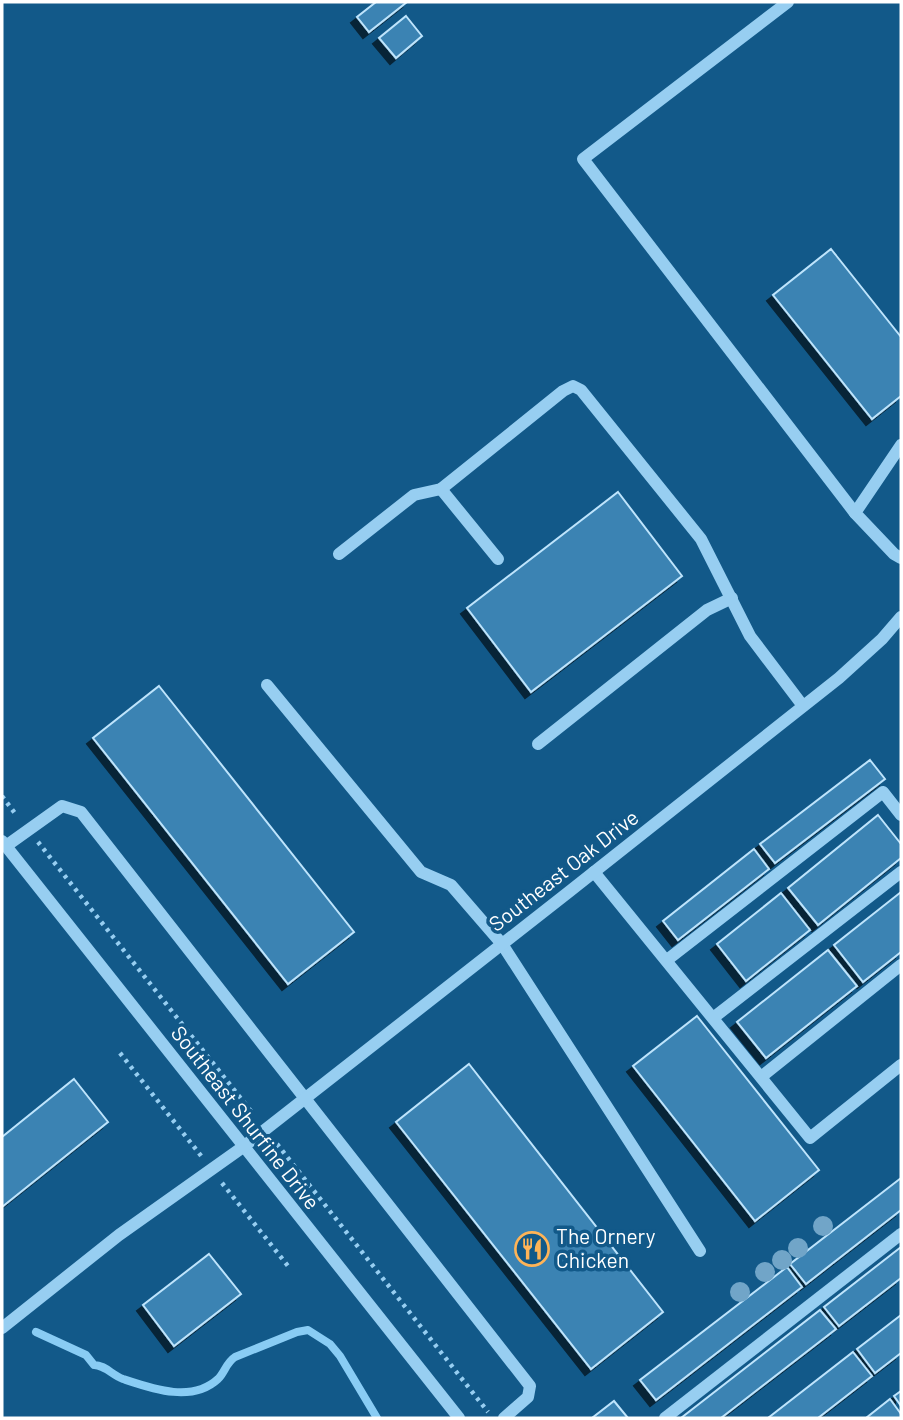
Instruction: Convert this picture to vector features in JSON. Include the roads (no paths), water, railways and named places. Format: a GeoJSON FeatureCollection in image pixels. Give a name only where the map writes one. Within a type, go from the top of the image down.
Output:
{"type":"FeatureCollection","features":[{"type":"Feature","properties":{"kind":"street"},"geometry":{"type":"LineString","coordinates":[[788,2],[583,159],[855,513],[901,558]]}},
{"type":"Feature","properties":{"kind":"street"},"geometry":{"type":"LineString","coordinates":[[339,554],[414,495],[441,489],[563,391],[573,386],[581,390],[701,540],[750,636],[803,706]]}},
{"type":"Feature","properties":{"kind":"street"},"geometry":{"type":"LineString","coordinates":[[855,513],[901,445]]}},
{"type":"Feature","properties":{"kind":"street"},"geometry":{"type":"LineString","coordinates":[[441,489],[498,559]]}},
{"type":"Feature","properties":{"kind":"street"},"geometry":{"type":"LineString","coordinates":[[538,744],[707,610],[732,598]]}},
{"type":"Feature","properties":{"kind":"street","name":"Southeast Oak Drive"},"geometry":{"type":"LineString","coordinates":[[2,1328],[119,1235],[243,1147],[594,872],[861,660],[901,617]]}},
{"type":"Feature","properties":{"kind":"street"},"geometry":{"type":"LineString","coordinates":[[267,685],[421,872],[451,886],[502,944],[701,1251]]}},
{"type":"Feature","properties":{"kind":"street"},"geometry":{"type":"LineString","coordinates":[[667,960],[883,792],[901,815]]}},
{"type":"Feature","properties":{"kind":"street"},"geometry":{"type":"LineString","coordinates":[[4,843],[29,830],[62,806],[81,812],[530,1386],[528,1397],[504,1418]]}},
{"type":"Feature","properties":{"kind":"street","name":"Southeast Shurfine Drive"},"geometry":{"type":"LineString","coordinates":[[4,843],[459,1418]]}},
{"type":"Feature","properties":{"kind":"street"},"geometry":{"type":"LineString","coordinates":[[594,872],[810,1138],[901,1065]]}},
{"type":"Feature","properties":{"kind":"street"},"geometry":{"type":"LineString","coordinates":[[713,1018],[901,872]]}},
{"type":"Feature","properties":{"kind":"street"},"geometry":{"type":"LineString","coordinates":[[761,1077],[901,965]]}},
{"type":"Feature","properties":{"kind":"street"},"geometry":{"type":"LineString","coordinates":[[665,1418],[901,1234]]}},
{"type":"Feature","properties":{"kind":"waterway"},"geometry":{"type":"LineString","coordinates":[[36,1332],[86,1355],[94,1365],[123,1379],[159,1390],[184,1392],[208,1386],[218,1379],[235,1357],[308,1330],[330,1344],[340,1356],[377,1418]]}},
{"type":"Feature","properties":{"kind":"place","name":"The Ornery Chicken"},"geometry":{"type":"Point","coordinates":[532,1249]}}]}
